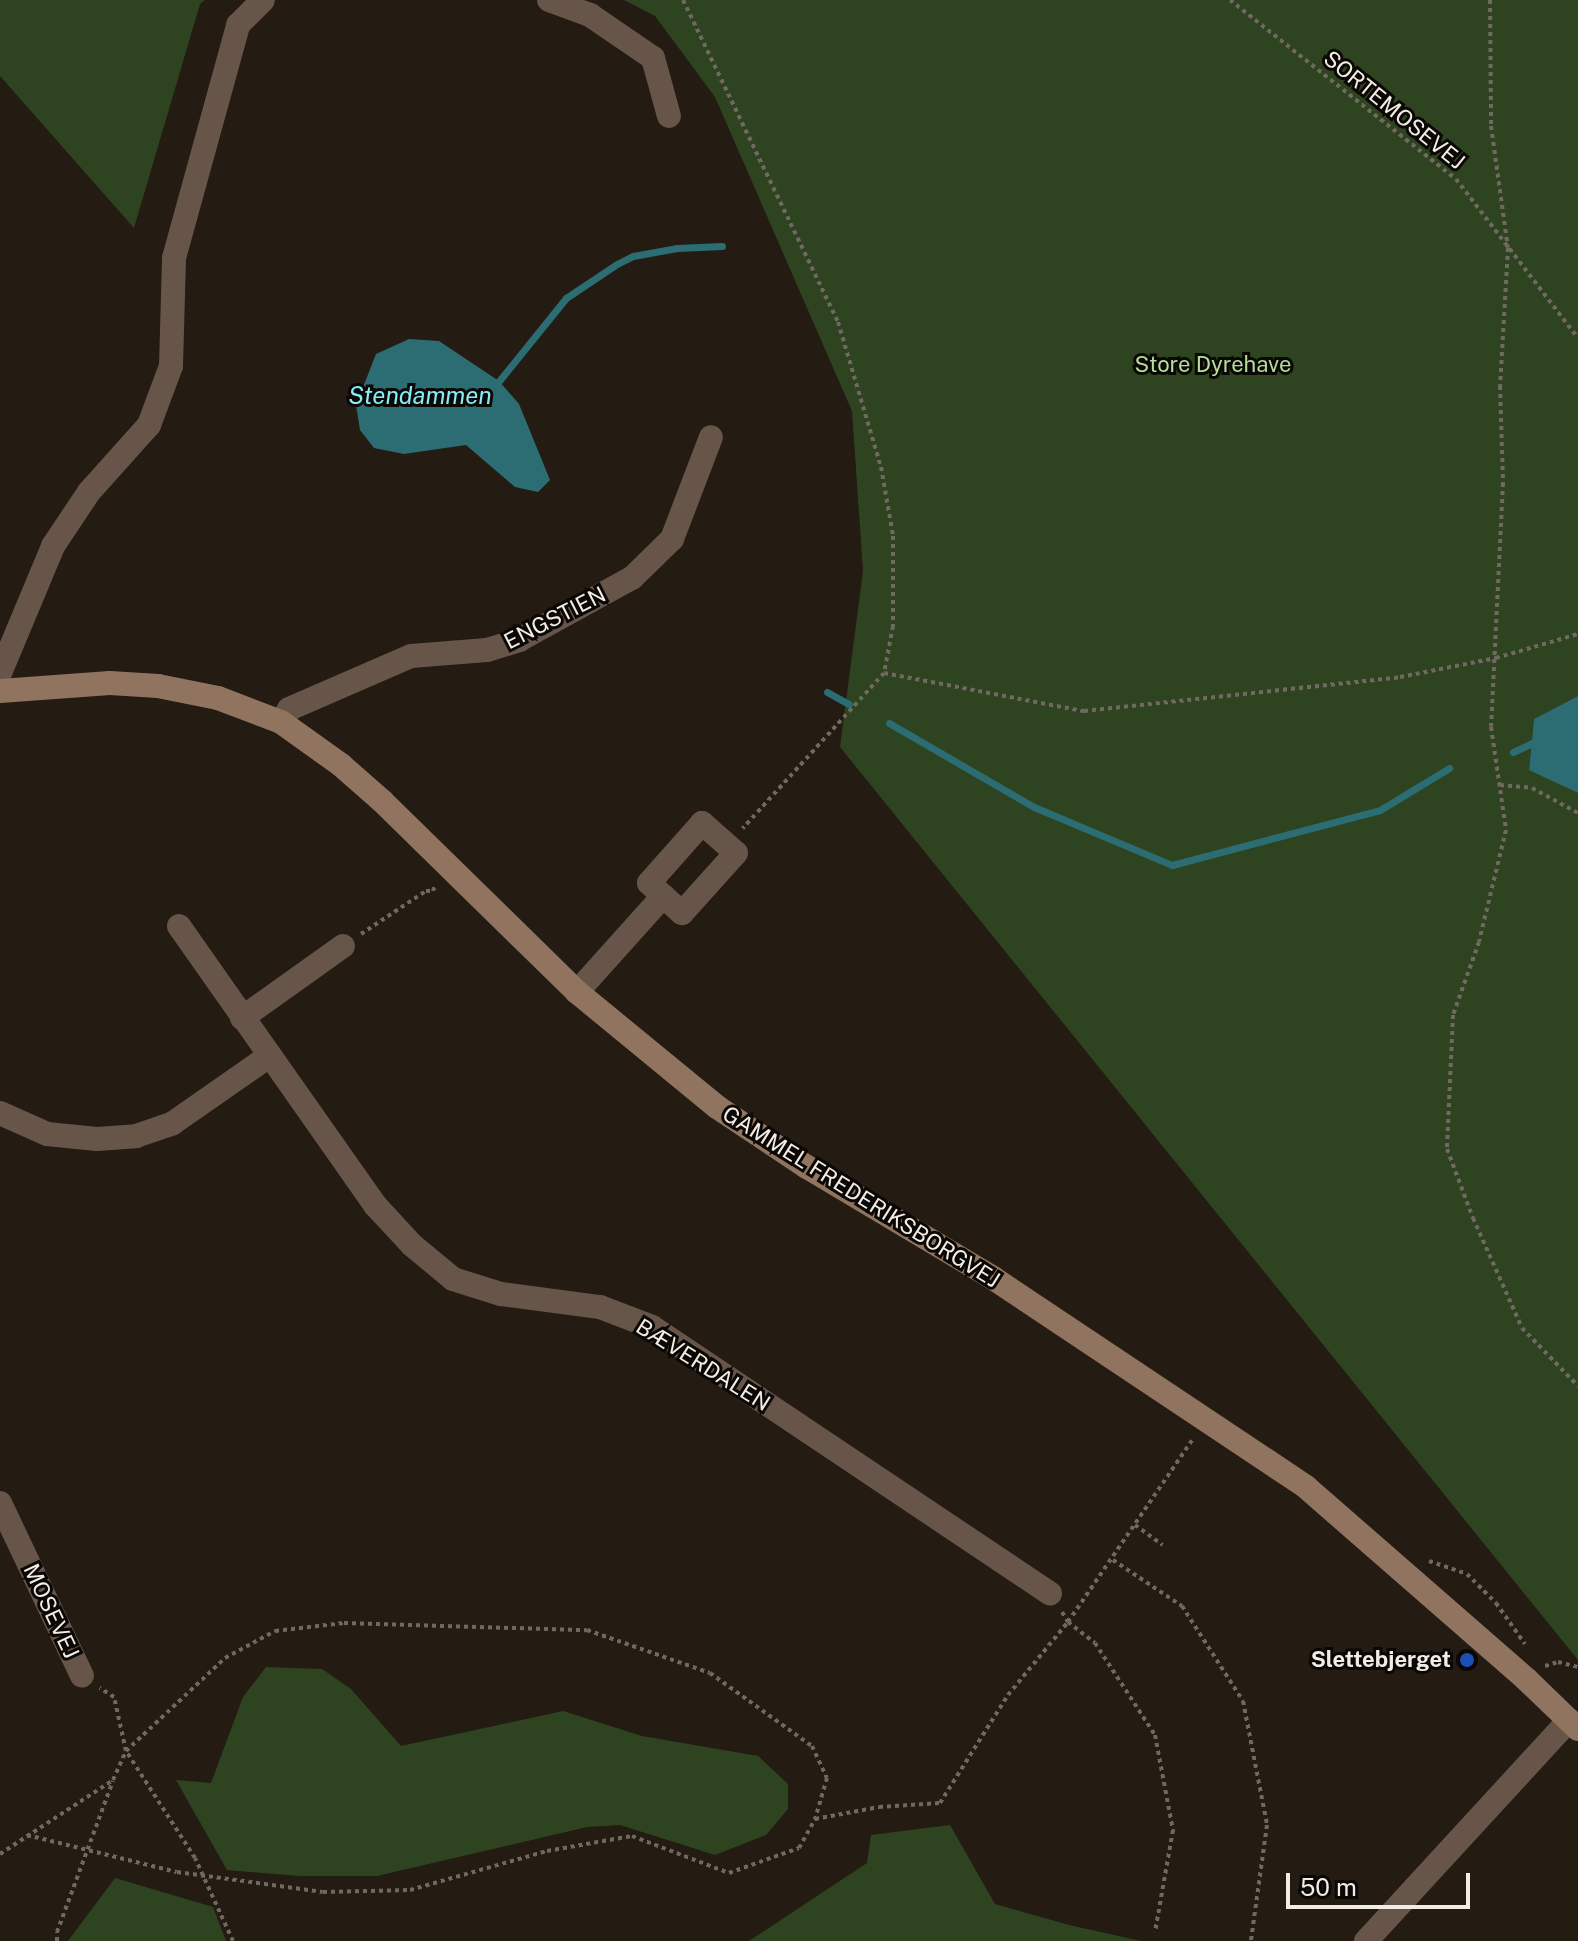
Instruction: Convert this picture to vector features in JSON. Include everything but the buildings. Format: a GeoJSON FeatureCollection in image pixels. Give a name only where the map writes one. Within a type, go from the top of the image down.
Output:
{"type":"FeatureCollection","features":[{"type":"Feature","properties":{"kind":"street"},"geometry":{"type":"LineString","coordinates":[[0,673],[53,546],[89,492],[149,425],[171,366],[177,247],[238,25],[263,0]]}},
{"type":"Feature","properties":{"kind":"street"},"geometry":{"type":"LineString","coordinates":[[549,0],[590,15],[653,58],[669,116]]}},
{"type":"Feature","properties":{"kind":"street","name":"ENGSTIEN"},"geometry":{"type":"LineString","coordinates":[[281,722],[289,709],[411,656],[487,650],[519,640],[632,578],[672,539],[711,437]]}},
{"type":"Feature","properties":{"kind":"street","name":"GAMMEL FREDERIKSBORGVEJ"},"geometry":{"type":"LineString","coordinates":[[0,691],[110,683],[158,686],[218,698],[281,722],[341,765],[577,992],[717,1107],[807,1167],[993,1278],[1306,1487],[1573,1724]]}},
{"type":"Feature","properties":{"kind":"street"},"geometry":{"type":"LineString","coordinates":[[702,823],[736,853],[682,913],[663,896],[649,883],[702,823]]}},
{"type":"Feature","properties":{"kind":"street"},"geometry":{"type":"LineString","coordinates":[[577,992],[663,896]]}},
{"type":"Feature","properties":{"kind":"street","name":"BÆVERDALEN"},"geometry":{"type":"LineString","coordinates":[[179,926],[375,1205],[412,1245],[453,1279],[501,1294],[600,1307],[652,1327],[1050,1593]]}},
{"type":"Feature","properties":{"kind":"street"},"geometry":{"type":"LineString","coordinates":[[242,1018],[343,946]]}},
{"type":"Feature","properties":{"kind":"street"},"geometry":{"type":"LineString","coordinates":[[0,1113],[47,1134],[97,1139],[136,1136],[173,1123],[269,1056]]}},
{"type":"Feature","properties":{"kind":"street","name":"MOSEVEJ"},"geometry":{"type":"LineString","coordinates":[[0,1503],[82,1676]]}},
{"type":"Feature","properties":{"kind":"street"},"geometry":{"type":"LineString","coordinates":[[1366,1941],[1573,1724]]}},
{"type":"Feature","properties":{"kind":"path"},"geometry":{"type":"LineString","coordinates":[[683,0],[838,322],[881,467],[893,536],[893,626],[884,673],[741,830],[736,853]]}},
{"type":"Feature","properties":{"kind":"path","name":"SORTEMOSEVEJ"},"geometry":{"type":"LineString","coordinates":[[1230,0],[1456,179],[1578,338]]}},
{"type":"Feature","properties":{"kind":"path"},"geometry":{"type":"LineString","coordinates":[[1490,0],[1491,126],[1508,248],[1500,386],[1503,483],[1491,727],[1506,830],[1479,942],[1453,1015],[1447,1149],[1473,1218],[1522,1328],[1578,1386]]}},
{"type":"Feature","properties":{"kind":"path"},"geometry":{"type":"LineString","coordinates":[[884,673],[1084,711],[1400,677],[1496,658],[1578,634]]}},
{"type":"Feature","properties":{"kind":"path"},"geometry":{"type":"LineString","coordinates":[[1500,785],[1532,788],[1578,813]]}},
{"type":"Feature","properties":{"kind":"path"},"geometry":{"type":"LineString","coordinates":[[343,946],[426,891],[433,891],[434,885],[454,872]]}},
{"type":"Feature","properties":{"kind":"path"},"geometry":{"type":"LineString","coordinates":[[815,1819],[879,1807],[940,1803],[1008,1695],[1068,1622],[1113,1560],[1206,1418]]}},
{"type":"Feature","properties":{"kind":"path"},"geometry":{"type":"LineString","coordinates":[[1135,1525],[1163,1545]]}},
{"type":"Feature","properties":{"kind":"path"},"geometry":{"type":"LineString","coordinates":[[1113,1560],[1182,1606],[1243,1701],[1267,1825],[1251,1941]]}},
{"type":"Feature","properties":{"kind":"path"},"geometry":{"type":"LineString","coordinates":[[1424,1560],[1467,1574],[1496,1603],[1533,1654]]}},
{"type":"Feature","properties":{"kind":"path"},"geometry":{"type":"LineString","coordinates":[[1050,1593],[1068,1622],[1095,1643],[1155,1735],[1173,1830],[1155,1932]]}},
{"type":"Feature","properties":{"kind":"path"},"geometry":{"type":"LineString","coordinates":[[27,1835],[88,1851],[203,1876],[323,1892],[410,1890],[547,1851],[632,1836],[729,1873],[799,1848],[815,1819],[827,1778],[812,1746],[710,1673],[587,1630],[344,1623],[275,1631],[225,1658],[126,1751],[113,1780],[88,1851],[57,1932],[57,1941]]}},
{"type":"Feature","properties":{"kind":"path"},"geometry":{"type":"LineString","coordinates":[[1542,1667],[1551,1676]]}},
{"type":"Feature","properties":{"kind":"path"},"geometry":{"type":"LineString","coordinates":[[82,1676],[114,1697],[126,1751],[203,1876],[233,1941]]}},
{"type":"Feature","properties":{"kind":"path"},"geometry":{"type":"LineString","coordinates":[[0,1854],[113,1780]]}},
{"type":"Feature","properties":{"kind":"green space"},"geometry":{"type":"Polygon","coordinates":[[[0,0],[205,0],[200,4],[134,228],[0,76],[0,0]]]}},
{"type":"Feature","properties":{"kind":"green space","name":"Store Dyrehave"},"geometry":{"type":"Polygon","coordinates":[[[624,0],[1578,0],[1578,696],[1534,719],[1529,769],[1578,793],[1578,1660],[840,747],[863,571],[852,411],[715,97],[655,16],[624,0]]]}},
{"type":"Feature","properties":{"kind":"green space"},"geometry":{"type":"Polygon","coordinates":[[[266,1667],[322,1669],[351,1689],[401,1746],[563,1711],[642,1736],[758,1756],[788,1784],[788,1809],[766,1835],[715,1855],[620,1825],[587,1827],[377,1876],[300,1876],[227,1870],[176,1780],[211,1783],[243,1697],[266,1667]]]}},
{"type":"Feature","properties":{"kind":"green space"},"geometry":{"type":"Polygon","coordinates":[[[950,1825],[995,1904],[1141,1941],[749,1941],[867,1863],[871,1835],[950,1825]]]}},
{"type":"Feature","properties":{"kind":"green space"},"geometry":{"type":"Polygon","coordinates":[[[115,1878],[213,1907],[226,1941],[68,1941],[115,1878]]]}},
{"type":"Feature","properties":{"kind":"water","name":"Stendammen"},"geometry":{"type":"Polygon","coordinates":[[[409,339],[439,341],[499,381],[519,404],[550,480],[538,492],[515,487],[466,445],[404,454],[374,448],[360,430],[356,405],[376,354],[409,339]]]}},
{"type":"Feature","properties":{"kind":"water"},"geometry":{"type":"Polygon","coordinates":[[[1578,696],[1578,793],[1529,770],[1534,719],[1578,696]]]}},
{"type":"Feature","properties":{"kind":"waterway"},"geometry":{"type":"LineString","coordinates":[[499,381],[566,298],[617,264],[633,256],[677,248],[722,246]]}},
{"type":"Feature","properties":{"kind":"waterway"},"geometry":{"type":"LineString","coordinates":[[827,692],[849,704]]}},
{"type":"Feature","properties":{"kind":"waterway"},"geometry":{"type":"LineString","coordinates":[[889,723],[1034,807],[1172,865],[1380,810],[1449,768]]}},
{"type":"Feature","properties":{"kind":"waterway"},"geometry":{"type":"LineString","coordinates":[[1513,752],[1537,741]]}},
{"type":"Feature","properties":{"kind":"place","name":"Slettebjerget"},"geometry":{"type":"Point","coordinates":[1467,1660]}}]}
